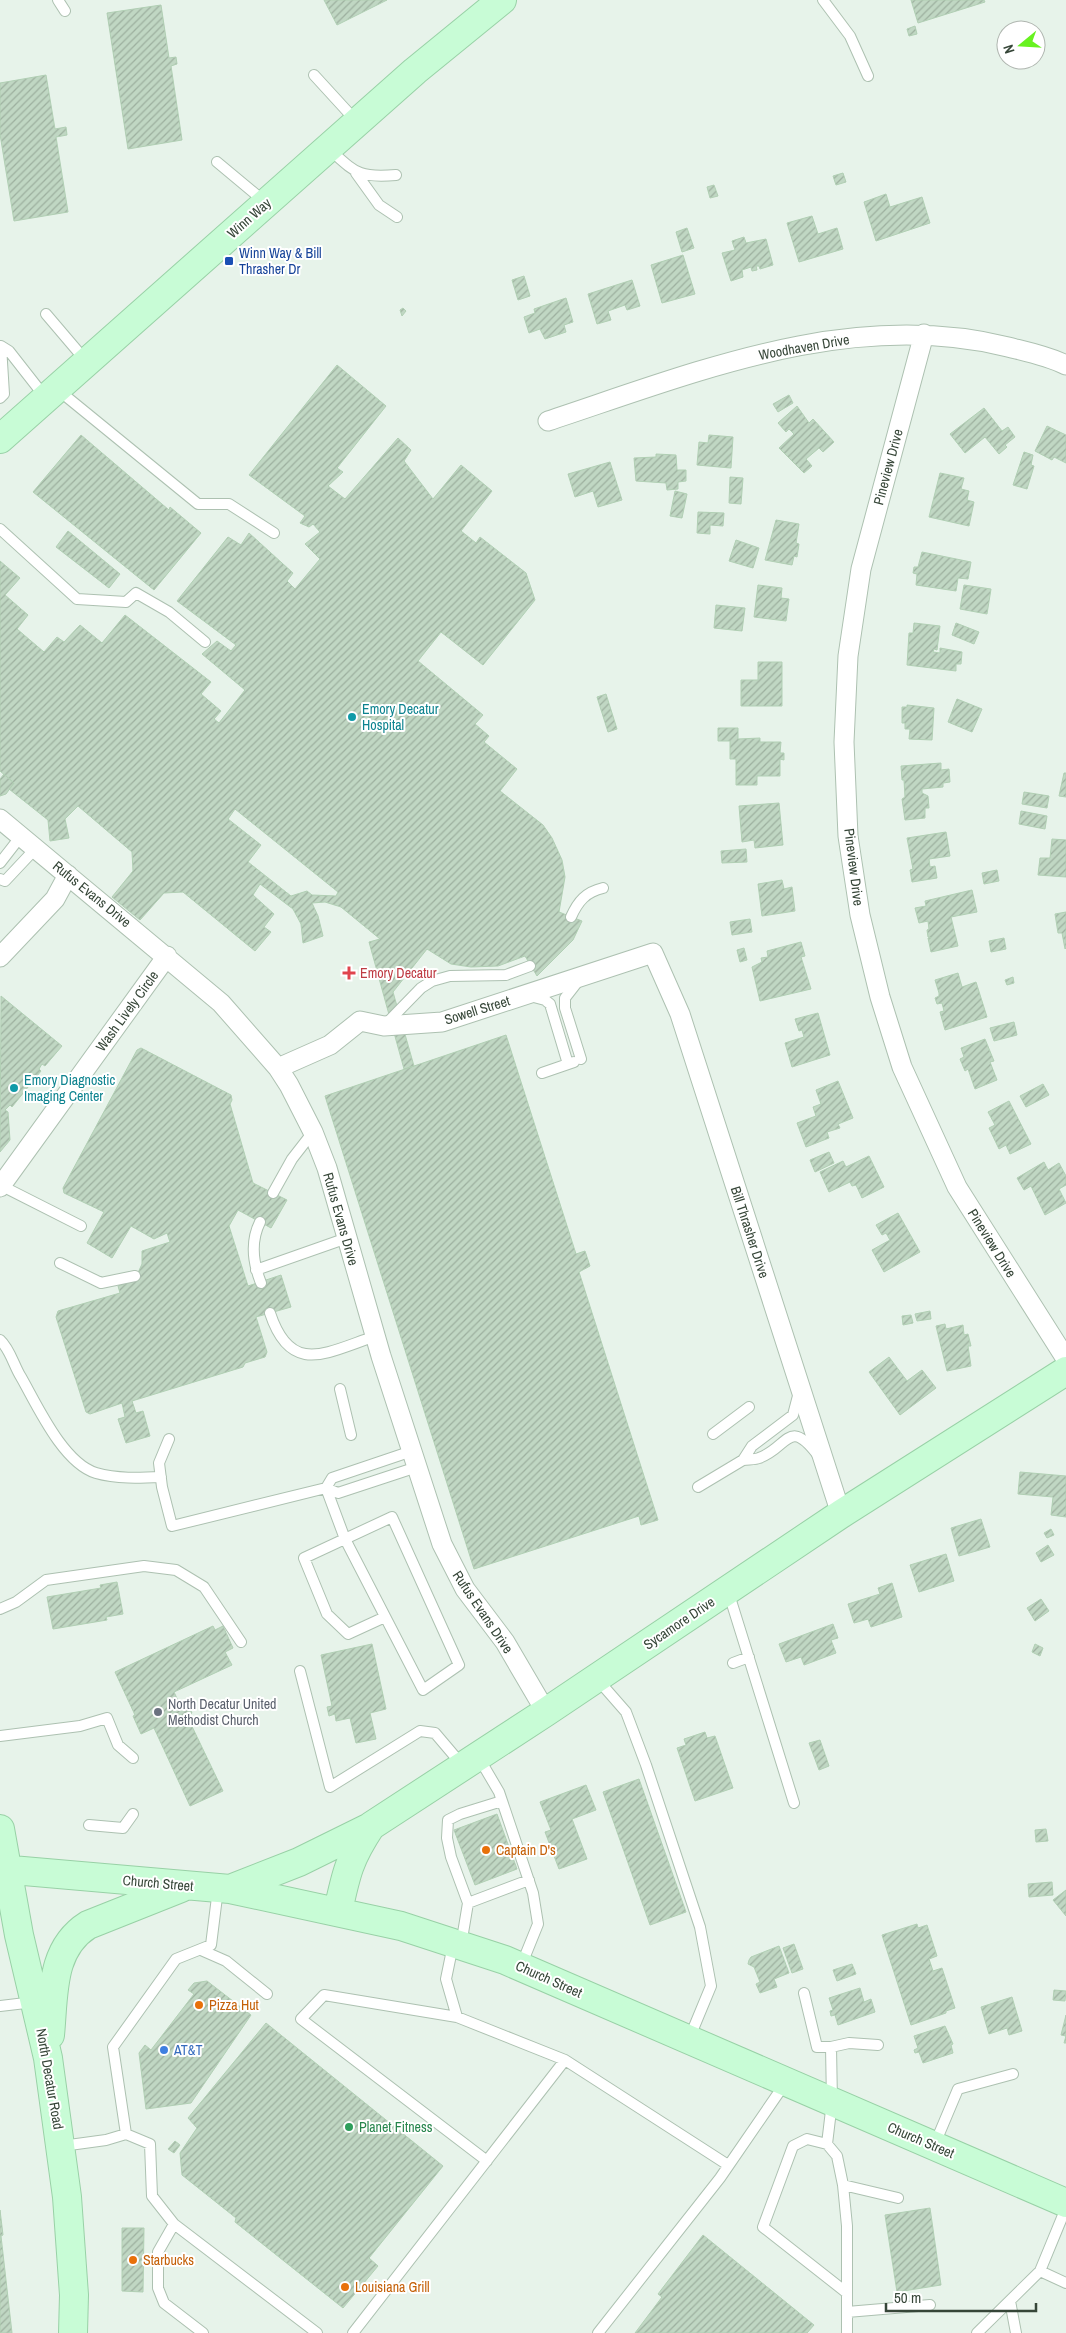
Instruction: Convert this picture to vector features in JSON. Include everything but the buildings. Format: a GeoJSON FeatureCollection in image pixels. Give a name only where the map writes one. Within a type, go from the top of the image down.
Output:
{"type":"FeatureCollection","features":[{"type":"Feature","properties":{"kind":"main road","name":"Winn Way"},"geometry":{"type":"LineString","coordinates":[[0,439],[357,122],[497,1]]}},
{"type":"Feature","properties":{"kind":"main road","name":"Sycamore Drive"},"geometry":{"type":"LineString","coordinates":[[338,1911],[348,1866],[355,1849],[371,1826],[546,1712],[841,1514],[1066,1371]]}},
{"type":"Feature","properties":{"kind":"main road"},"geometry":{"type":"LineString","coordinates":[[224,1888],[299,1862],[371,1826]]}},
{"type":"Feature","properties":{"kind":"main road","name":"North Decatur Road"},"geometry":{"type":"LineString","coordinates":[[0,1829],[3,1869],[48,2058],[61,2147],[74,2296],[74,2333]]}},
{"type":"Feature","properties":{"kind":"main road","name":"Church Street"},"geometry":{"type":"LineString","coordinates":[[3,1869],[224,1888],[401,1926],[521,1967],[1066,2203]]}},
{"type":"Feature","properties":{"kind":"main road"},"geometry":{"type":"LineString","coordinates":[[48,2058],[57,1965],[67,1943],[77,1932],[88,1925],[187,1886]]}},
{"type":"Feature","properties":{"kind":"street","name":"Woodhaven Drive"},"geometry":{"type":"LineString","coordinates":[[548,421],[774,350],[863,337],[924,334],[984,341],[1052,358],[1066,365]]}},
{"type":"Feature","properties":{"kind":"street","name":"Pineview Drive"},"geometry":{"type":"LineString","coordinates":[[924,334],[886,472],[860,578],[848,656],[844,742],[848,836],[860,915],[880,997],[902,1067],[957,1187],[1066,1360]]}},
{"type":"Feature","properties":{"kind":"street","name":"Rufus Evans Drive"},"geometry":{"type":"LineString","coordinates":[[0,819],[167,956],[221,1003],[278,1068],[313,1132],[327,1168],[376,1336],[442,1544],[465,1588],[505,1642],[546,1712]]}},
{"type":"Feature","properties":{"kind":"street"},"geometry":{"type":"LineString","coordinates":[[0,957],[55,899],[68,875]]}},
{"type":"Feature","properties":{"kind":"street","name":"Sowell Street"},"geometry":{"type":"LineString","coordinates":[[278,1068],[330,1046],[360,1021],[384,1026],[442,1022],[653,953]]}},
{"type":"Feature","properties":{"kind":"street","name":"Bill Thrasher Drive"},"geometry":{"type":"LineString","coordinates":[[653,953],[680,1014],[841,1514]]}},
{"type":"Feature","properties":{"kind":"street","name":"Wash Lively Circle"},"geometry":{"type":"LineString","coordinates":[[1,1186],[167,956]]}},
{"type":"Feature","properties":{"kind":"lane"},"geometry":{"type":"LineString","coordinates":[[58,0],[65,11]]}},
{"type":"Feature","properties":{"kind":"lane"},"geometry":{"type":"LineString","coordinates":[[823,0],[850,36],[868,76]]}},
{"type":"Feature","properties":{"kind":"lane"},"geometry":{"type":"LineString","coordinates":[[314,75],[357,122]]}},
{"type":"Feature","properties":{"kind":"lane"},"geometry":{"type":"LineString","coordinates":[[328,148],[356,173],[379,205],[397,217]]}},
{"type":"Feature","properties":{"kind":"lane"},"geometry":{"type":"LineString","coordinates":[[217,162],[266,203]]}},
{"type":"Feature","properties":{"kind":"lane"},"geometry":{"type":"LineString","coordinates":[[356,173],[379,176],[396,175]]}},
{"type":"Feature","properties":{"kind":"lane"},"geometry":{"type":"LineString","coordinates":[[46,314],[88,362]]}},
{"type":"Feature","properties":{"kind":"lane"},"geometry":{"type":"LineString","coordinates":[[1,345],[52,394],[198,504],[229,504],[274,533]]}},
{"type":"Feature","properties":{"kind":"lane"},"geometry":{"type":"LineString","coordinates":[[0,398],[4,394],[1,345]]}},
{"type":"Feature","properties":{"kind":"lane"},"geometry":{"type":"LineString","coordinates":[[0,529],[77,599],[126,602],[136,593],[169,612],[205,642]]}},
{"type":"Feature","properties":{"kind":"lane"},"geometry":{"type":"LineString","coordinates":[[0,863],[21,836]]}},
{"type":"Feature","properties":{"kind":"lane"},"geometry":{"type":"LineString","coordinates":[[0,879],[4,881],[36,848]]}},
{"type":"Feature","properties":{"kind":"lane"},"geometry":{"type":"LineString","coordinates":[[571,917],[576,905],[589,891],[603,888]]}},
{"type":"Feature","properties":{"kind":"lane"},"geometry":{"type":"LineString","coordinates":[[384,1026],[421,988],[432,981],[450,976],[506,975],[530,966]]}},
{"type":"Feature","properties":{"kind":"lane"},"geometry":{"type":"LineString","coordinates":[[542,1073],[584,1058],[565,1008],[565,998],[583,977]]}},
{"type":"Feature","properties":{"kind":"lane"},"geometry":{"type":"LineString","coordinates":[[524,996],[537,997],[550,1004],[568,1064]]}},
{"type":"Feature","properties":{"kind":"lane"},"geometry":{"type":"LineString","coordinates":[[273,1193],[292,1159],[313,1132]]}},
{"type":"Feature","properties":{"kind":"lane"},"geometry":{"type":"LineString","coordinates":[[1,1186],[81,1226]]}},
{"type":"Feature","properties":{"kind":"lane"},"geometry":{"type":"LineString","coordinates":[[260,1222],[253,1245],[256,1270],[261,1283]]}},
{"type":"Feature","properties":{"kind":"lane"},"geometry":{"type":"LineString","coordinates":[[256,1270],[347,1238]]}},
{"type":"Feature","properties":{"kind":"lane"},"geometry":{"type":"LineString","coordinates":[[60,1263],[101,1283],[135,1276]]}},
{"type":"Feature","properties":{"kind":"lane"},"geometry":{"type":"LineString","coordinates":[[270,1313],[283,1343],[299,1354],[311,1356],[376,1336]]}},
{"type":"Feature","properties":{"kind":"lane"},"geometry":{"type":"LineString","coordinates":[[0,1340],[5,1344],[14,1365],[53,1432],[77,1462],[94,1472],[127,1478],[161,1478]]}},
{"type":"Feature","properties":{"kind":"lane"},"geometry":{"type":"LineString","coordinates":[[743,1460],[752,1446],[793,1415],[800,1385]]}},
{"type":"Feature","properties":{"kind":"lane"},"geometry":{"type":"LineString","coordinates":[[340,1389],[351,1435]]}},
{"type":"Feature","properties":{"kind":"lane"},"geometry":{"type":"LineString","coordinates":[[713,1434],[749,1407]]}},
{"type":"Feature","properties":{"kind":"lane"},"geometry":{"type":"LineString","coordinates":[[698,1487],[743,1460],[760,1458],[792,1435],[806,1440],[824,1462]]}},
{"type":"Feature","properties":{"kind":"lane"},"geometry":{"type":"LineString","coordinates":[[169,1439],[159,1463],[172,1526],[326,1488],[338,1493],[414,1459]]}},
{"type":"Feature","properties":{"kind":"lane"},"geometry":{"type":"LineString","coordinates":[[326,1488],[332,1478],[414,1459]]}},
{"type":"Feature","properties":{"kind":"lane"},"geometry":{"type":"LineString","coordinates":[[326,1488],[346,1539],[423,1690],[459,1665],[392,1518],[346,1539],[304,1558],[327,1614],[348,1634],[385,1617]]}},
{"type":"Feature","properties":{"kind":"lane"},"geometry":{"type":"LineString","coordinates":[[0,1609],[16,1602],[46,1580],[144,1566],[176,1570],[204,1587],[241,1642]]}},
{"type":"Feature","properties":{"kind":"lane"},"geometry":{"type":"LineString","coordinates":[[727,1590],[794,1803]]}},
{"type":"Feature","properties":{"kind":"lane"},"geometry":{"type":"LineString","coordinates":[[733,1663],[749,1657]]}},
{"type":"Feature","properties":{"kind":"lane"},"geometry":{"type":"LineString","coordinates":[[300,1670],[330,1787],[420,1731],[435,1733],[471,1761],[502,1801],[529,1880],[538,1924],[521,1967]]}},
{"type":"Feature","properties":{"kind":"lane"},"geometry":{"type":"LineString","coordinates":[[597,1678],[626,1712],[646,1765],[700,1927],[711,1986],[689,2040]]}},
{"type":"Feature","properties":{"kind":"lane"},"geometry":{"type":"LineString","coordinates":[[0,1736],[80,1726],[107,1718],[118,1745],[133,1758]]}},
{"type":"Feature","properties":{"kind":"lane"},"geometry":{"type":"LineString","coordinates":[[457,2017],[446,1979],[468,1903],[451,1856],[447,1838],[448,1820],[460,1814],[502,1801]]}},
{"type":"Feature","properties":{"kind":"lane"},"geometry":{"type":"LineString","coordinates":[[89,1825],[123,1828],[132,1814]]}},
{"type":"Feature","properties":{"kind":"lane"},"geometry":{"type":"LineString","coordinates":[[468,1903],[529,1880]]}},
{"type":"Feature","properties":{"kind":"lane"},"geometry":{"type":"LineString","coordinates":[[126,2134],[113,2047],[176,1959],[211,1945],[224,1888]]}},
{"type":"Feature","properties":{"kind":"lane"},"geometry":{"type":"LineString","coordinates":[[201,1950],[226,1961],[267,1994]]}},
{"type":"Feature","properties":{"kind":"lane"},"geometry":{"type":"LineString","coordinates":[[804,1993],[817,2047],[831,2048],[849,2043],[878,2045]]}},
{"type":"Feature","properties":{"kind":"lane"},"geometry":{"type":"LineString","coordinates":[[487,2160],[301,2019],[324,1995],[457,2017],[565,2060],[728,2165]]}},
{"type":"Feature","properties":{"kind":"lane"},"geometry":{"type":"LineString","coordinates":[[0,2006],[35,2002]]}},
{"type":"Feature","properties":{"kind":"lane"},"geometry":{"type":"LineString","coordinates":[[827,2144],[832,2102],[831,2048]]}},
{"type":"Feature","properties":{"kind":"lane"},"geometry":{"type":"LineString","coordinates":[[353,2333],[565,2060]]}},
{"type":"Feature","properties":{"kind":"lane"},"geometry":{"type":"LineString","coordinates":[[934,2146],[958,2089],[1013,2074]]}},
{"type":"Feature","properties":{"kind":"lane"},"geometry":{"type":"LineString","coordinates":[[598,2333],[728,2165],[786,2082]]}},
{"type":"Feature","properties":{"kind":"lane"},"geometry":{"type":"LineString","coordinates":[[61,2147],[106,2140],[126,2134],[150,2144],[152,2196],[174,2224],[311,2331]]}},
{"type":"Feature","properties":{"kind":"lane"},"geometry":{"type":"LineString","coordinates":[[847,2293],[763,2227],[794,2146],[807,2139],[827,2144],[837,2156],[843,2186],[847,2226],[847,2293],[847,2333]]}},
{"type":"Feature","properties":{"kind":"lane"},"geometry":{"type":"LineString","coordinates":[[843,2186],[898,2198]]}},
{"type":"Feature","properties":{"kind":"lane"},"geometry":{"type":"LineString","coordinates":[[977,2333],[1040,2272],[1066,2208]]}},
{"type":"Feature","properties":{"kind":"lane"},"geometry":{"type":"LineString","coordinates":[[174,2224],[158,2252],[158,2288],[164,2303],[203,2333]]}},
{"type":"Feature","properties":{"kind":"lane"},"geometry":{"type":"LineString","coordinates":[[1040,2272],[1066,2283]]}},
{"type":"Feature","properties":{"kind":"lane"},"geometry":{"type":"LineString","coordinates":[[1010,2301],[1016,2333]]}},
{"type":"Feature","properties":{"kind":"lane"},"geometry":{"type":"LineString","coordinates":[[847,2312],[930,2305]]}},
{"type":"Feature","properties":{"kind":"place","name":"Winn Way & Bill Thrasher Dr"},"geometry":{"type":"Point","coordinates":[229,261]}},
{"type":"Feature","properties":{"kind":"place","name":"Emory Decatur Hospital"},"geometry":{"type":"Point","coordinates":[352,717]}},
{"type":"Feature","properties":{"kind":"place","name":"Emory Decatur"},"geometry":{"type":"Point","coordinates":[349,973]}},
{"type":"Feature","properties":{"kind":"place","name":"Emory Diagnostic Imaging Center"},"geometry":{"type":"Point","coordinates":[14,1088]}},
{"type":"Feature","properties":{"kind":"place","name":"North Decatur United Methodist Church"},"geometry":{"type":"Point","coordinates":[158,1712]}},
{"type":"Feature","properties":{"kind":"place","name":"Captain D's"},"geometry":{"type":"Point","coordinates":[486,1850]}},
{"type":"Feature","properties":{"kind":"place","name":"Pizza Hut"},"geometry":{"type":"Point","coordinates":[199,2005]}},
{"type":"Feature","properties":{"kind":"place","name":"AT&T"},"geometry":{"type":"Point","coordinates":[164,2050]}},
{"type":"Feature","properties":{"kind":"place","name":"Planet Fitness"},"geometry":{"type":"Point","coordinates":[349,2127]}},
{"type":"Feature","properties":{"kind":"place","name":"Starbucks"},"geometry":{"type":"Point","coordinates":[133,2260]}},
{"type":"Feature","properties":{"kind":"place","name":"Louisiana Grill"},"geometry":{"type":"Point","coordinates":[345,2287]}}]}
